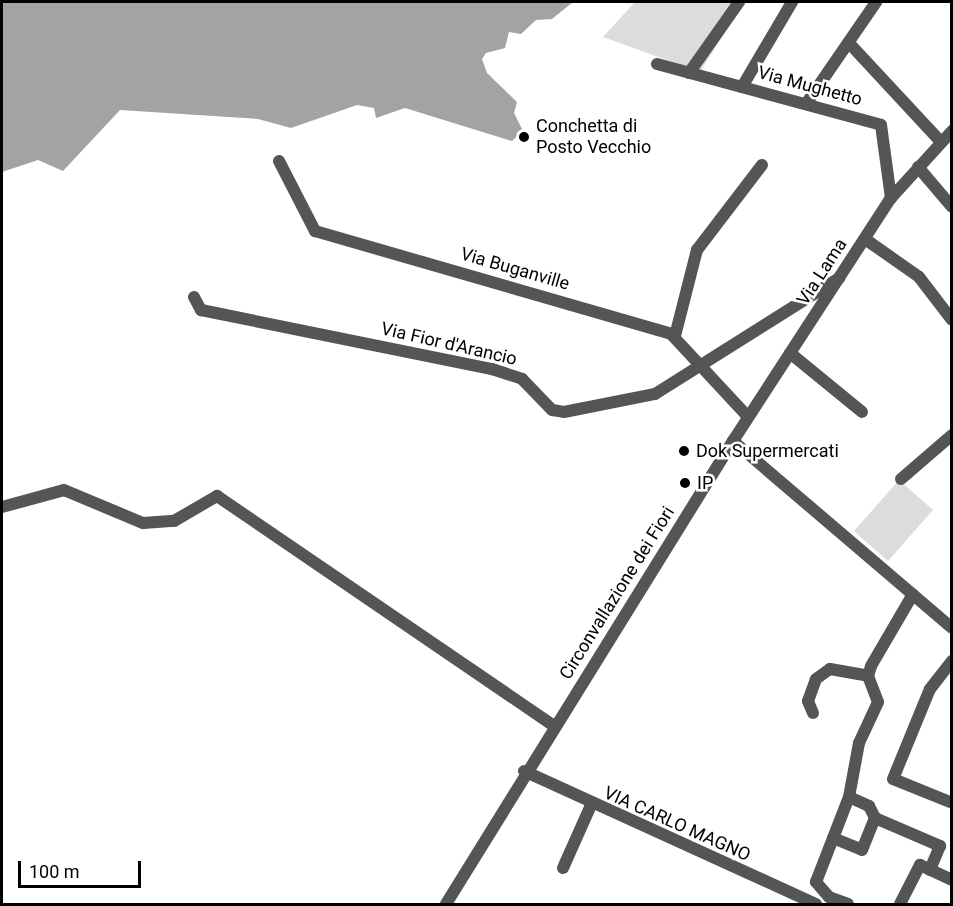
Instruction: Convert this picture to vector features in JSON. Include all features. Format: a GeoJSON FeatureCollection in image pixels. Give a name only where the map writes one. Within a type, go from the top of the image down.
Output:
{"type":"FeatureCollection","features":[{"type":"Feature","properties":{"kind":"street"},"geometry":{"type":"LineString","coordinates":[[689,73],[739,2]]}},
{"type":"Feature","properties":{"kind":"street"},"geometry":{"type":"LineString","coordinates":[[742,87],[792,2]]}},
{"type":"Feature","properties":{"kind":"street"},"geometry":{"type":"LineString","coordinates":[[806,104],[876,2]]}},
{"type":"Feature","properties":{"kind":"street"},"geometry":{"type":"LineString","coordinates":[[849,43],[941,142]]}},
{"type":"Feature","properties":{"kind":"street","name":"Via Mughetto"},"geometry":{"type":"LineString","coordinates":[[657,64],[881,125],[891,198]]}},
{"type":"Feature","properties":{"kind":"street","name":"Via Lama"},"geometry":{"type":"LineString","coordinates":[[734,441],[891,198],[951,131]]}},
{"type":"Feature","properties":{"kind":"street","name":"Via Buganville"},"geometry":{"type":"LineString","coordinates":[[279,161],[315,231],[675,336]]}},
{"type":"Feature","properties":{"kind":"street"},"geometry":{"type":"LineString","coordinates":[[748,417],[699,366],[675,336],[697,250],[762,165]]}},
{"type":"Feature","properties":{"kind":"street"},"geometry":{"type":"LineString","coordinates":[[918,167],[951,207]]}},
{"type":"Feature","properties":{"kind":"street"},"geometry":{"type":"LineString","coordinates":[[865,239],[919,277],[951,320]]}},
{"type":"Feature","properties":{"kind":"street","name":"Via Fior d'Arancio"},"geometry":{"type":"LineString","coordinates":[[194,297],[201,310],[492,369],[522,380],[558,411],[647,396],[839,278]]}},
{"type":"Feature","properties":{"kind":"street"},"geometry":{"type":"LineString","coordinates":[[790,353],[862,412]]}},
{"type":"Feature","properties":{"kind":"street"},"geometry":{"type":"LineString","coordinates":[[901,479],[951,435]]}},
{"type":"Feature","properties":{"kind":"street"},"geometry":{"type":"LineString","coordinates":[[734,441],[951,628]]}},
{"type":"Feature","properties":{"kind":"street","name":"Circonvallazione dei Fiori"},"geometry":{"type":"LineString","coordinates":[[446,904],[524,771],[734,441]]}},
{"type":"Feature","properties":{"kind":"street"},"geometry":{"type":"LineString","coordinates":[[2,507],[64,490],[143,523],[174,521],[217,496],[554,726]]}},
{"type":"Feature","properties":{"kind":"street"},"geometry":{"type":"LineString","coordinates":[[841,903],[816,882],[849,797],[859,743],[878,702],[868,676],[890,626],[913,594]]}},
{"type":"Feature","properties":{"kind":"street"},"geometry":{"type":"LineString","coordinates":[[950,802],[893,778],[930,688],[951,661]]}},
{"type":"Feature","properties":{"kind":"street"},"geometry":{"type":"LineString","coordinates":[[813,713],[808,701],[816,679],[830,669],[868,676]]}},
{"type":"Feature","properties":{"kind":"street","name":"VIA CARLO MAGNO"},"geometry":{"type":"LineString","coordinates":[[524,771],[591,805],[816,904]]}},
{"type":"Feature","properties":{"kind":"street"},"geometry":{"type":"LineString","coordinates":[[849,797],[869,806],[875,818],[940,846],[930,870]]}},
{"type":"Feature","properties":{"kind":"street"},"geometry":{"type":"LineString","coordinates":[[563,868],[591,805]]}},
{"type":"Feature","properties":{"kind":"street"},"geometry":{"type":"LineString","coordinates":[[833,838],[862,849],[875,818]]}},
{"type":"Feature","properties":{"kind":"street"},"geometry":{"type":"LineString","coordinates":[[900,904],[920,865],[951,879]]}},
{"type":"Feature","properties":{"kind":"shaded area"},"geometry":{"type":"Polygon","coordinates":[[[2,2],[573,2],[552,19],[536,20],[521,34],[509,32],[505,48],[486,53],[482,59],[487,73],[517,102],[514,113],[523,131],[512,141],[405,108],[376,118],[374,108],[357,105],[291,128],[258,119],[120,110],[63,171],[38,160],[2,172],[2,2]]]}},
{"type":"Feature","properties":{"kind":"shaded area"},"geometry":{"type":"Polygon","coordinates":[[[635,2],[744,2],[700,72],[603,37],[635,2]]]}},
{"type":"Feature","properties":{"kind":"shaded area"},"geometry":{"type":"Polygon","coordinates":[[[899,480],[933,510],[888,561],[854,531],[899,480]]]}},
{"type":"Feature","properties":{"kind":"place","name":"Conchetta di Posto Vecchio"},"geometry":{"type":"Point","coordinates":[524,137]}},
{"type":"Feature","properties":{"kind":"place","name":"Dok Supermercati"},"geometry":{"type":"Point","coordinates":[684,451]}},
{"type":"Feature","properties":{"kind":"place","name":"IP"},"geometry":{"type":"Point","coordinates":[685,483]}}]}
